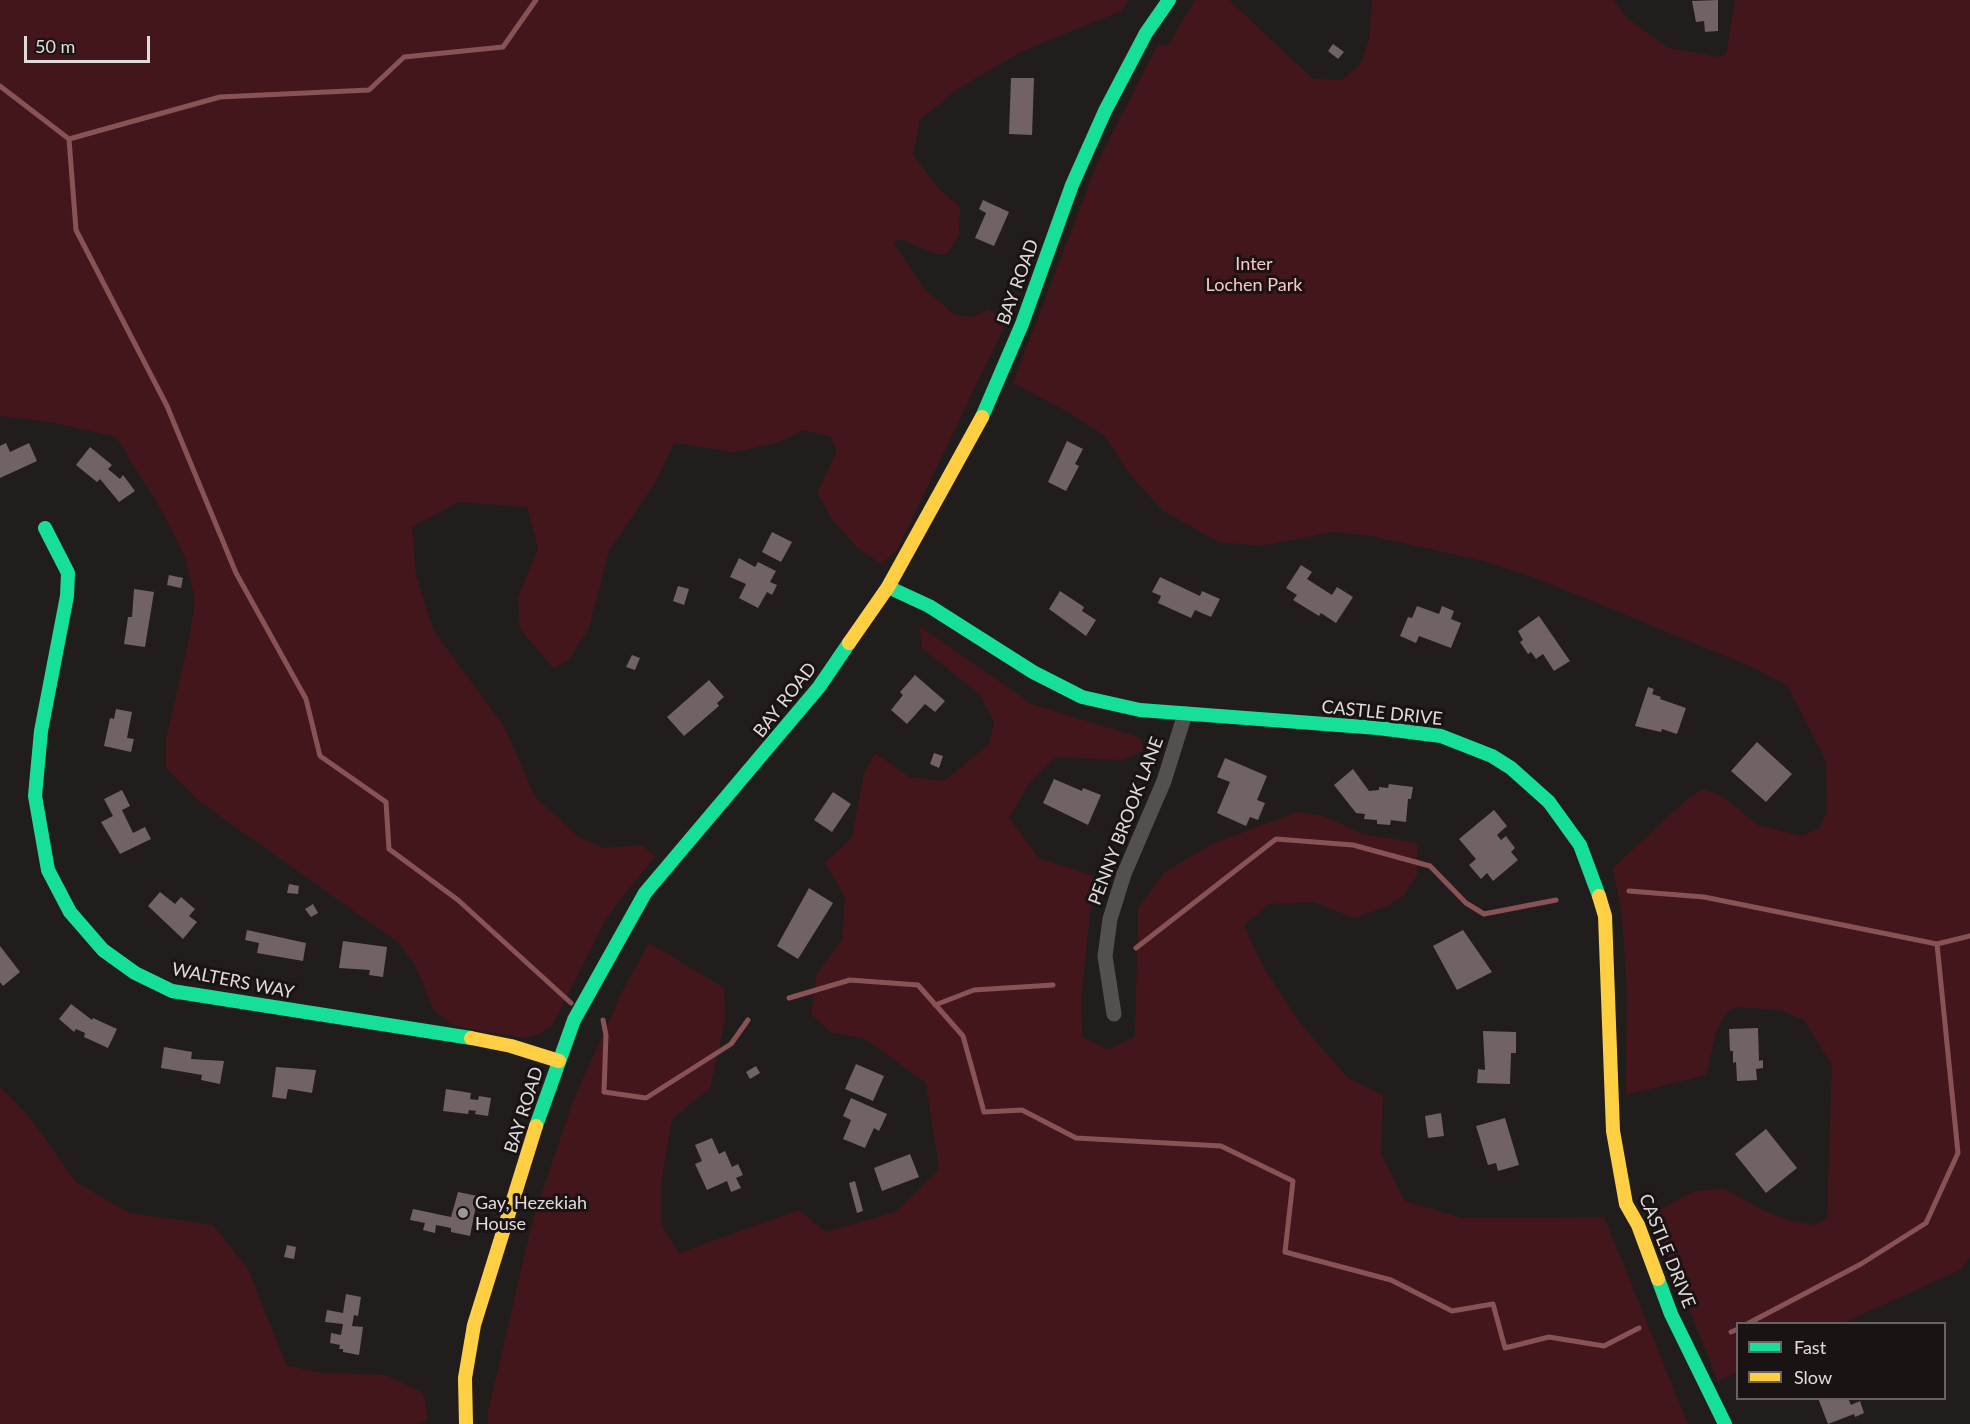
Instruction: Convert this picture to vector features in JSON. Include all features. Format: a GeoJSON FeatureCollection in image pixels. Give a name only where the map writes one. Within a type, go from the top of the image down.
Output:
{"type":"FeatureCollection","features":[{"type":"Feature","properties":{"kind":"street"},"geometry":{"type":"LineString","coordinates":[[1146,33],[1152,0]]}},
{"type":"Feature","properties":{"kind":"street","name":"BAY ROAD"},"geometry":{"type":"LineString","coordinates":[[466,1424],[465,1378],[474,1325],[574,1020],[645,893],[819,687],[888,587],[978,427],[1022,324],[1072,185],[1105,111],[1146,33],[1169,0]]}},
{"type":"Feature","properties":{"kind":"street","name":"WALTERS WAY"},"geometry":{"type":"LineString","coordinates":[[45,528],[68,573],[68,596],[41,731],[35,796],[48,870],[70,912],[103,950],[135,973],[172,992],[441,1032],[511,1046],[559,1061]]}},
{"type":"Feature","properties":{"kind":"street","name":"CASTLE DRIVE"},"geometry":{"type":"LineString","coordinates":[[888,587],[929,606],[1033,672],[1082,697],[1126,708],[1400,730],[1441,736],[1492,756],[1511,768],[1549,801],[1566,823],[1591,869],[1605,916],[1613,1131],[1626,1203],[1638,1225],[1671,1314],[1725,1424]]}},
{"type":"Feature","properties":{"kind":"street","name":"PENNY BROOK LANE"},"geometry":{"type":"LineString","coordinates":[[1114,1014],[1105,956],[1110,919],[1124,874],[1164,781],[1185,714]]}},
{"type":"Feature","properties":{"kind":"green space"},"geometry":{"type":"Polygon","coordinates":[[[0,0],[1128,0],[1121,11],[1020,52],[956,90],[920,120],[913,155],[938,188],[960,207],[959,235],[946,255],[932,253],[902,239],[893,242],[925,290],[955,315],[973,317],[988,310],[1004,318],[1003,329],[897,550],[881,564],[858,548],[832,520],[817,493],[837,451],[831,437],[804,430],[776,443],[735,452],[674,443],[657,480],[609,551],[589,628],[570,658],[554,669],[520,629],[518,597],[538,548],[527,507],[458,502],[412,527],[416,575],[433,630],[504,726],[535,797],[579,837],[604,848],[641,845],[655,856],[607,917],[552,1026],[539,1034],[524,1038],[455,1026],[434,1011],[416,967],[399,943],[200,802],[166,768],[166,739],[190,635],[195,600],[185,557],[162,511],[116,437],[51,422],[0,416],[0,0]]]}},
{"type":"Feature","properties":{"kind":"green space","name":"Inter Lochen Park"},"geometry":{"type":"Polygon","coordinates":[[[1195,0],[1229,0],[1313,79],[1342,80],[1360,65],[1369,40],[1372,0],[1613,0],[1627,18],[1668,48],[1718,57],[1726,55],[1735,0],[1970,0],[1970,1258],[1960,1270],[1845,1322],[1736,1322],[1736,1372],[1718,1381],[1651,1214],[1693,1192],[1723,1188],[1764,1211],[1791,1221],[1814,1225],[1827,1219],[1832,1065],[1804,1020],[1780,1010],[1736,1007],[1726,1013],[1717,1029],[1706,1075],[1626,1095],[1627,994],[1622,916],[1613,868],[1686,800],[1703,789],[1722,796],[1758,825],[1802,836],[1820,828],[1827,812],[1826,761],[1787,685],[1750,666],[1538,579],[1483,561],[1372,536],[1332,532],[1260,546],[1219,542],[1163,511],[1131,476],[1105,436],[1068,412],[1013,383],[1098,161],[1158,44],[1168,46],[1195,0]]]}},
{"type":"Feature","properties":{"kind":"green space"},"geometry":{"type":"Polygon","coordinates":[[[919,626],[1032,704],[1141,738],[1144,750],[1123,760],[1055,757],[1030,782],[1009,818],[1039,858],[1097,877],[1090,913],[1081,999],[1082,1037],[1109,1050],[1135,1036],[1138,908],[1165,872],[1212,844],[1297,812],[1323,816],[1363,834],[1417,843],[1417,876],[1403,896],[1386,907],[1354,918],[1314,902],[1268,904],[1244,926],[1264,968],[1300,1023],[1347,1077],[1383,1096],[1381,1154],[1405,1201],[1462,1218],[1604,1217],[1688,1424],[488,1424],[488,1412],[533,1219],[575,1096],[624,988],[649,943],[724,988],[725,1021],[710,1088],[672,1119],[661,1183],[661,1224],[679,1253],[799,1210],[826,1232],[895,1212],[939,1170],[926,1083],[865,1039],[830,1032],[811,1014],[817,974],[842,940],[845,897],[825,863],[852,837],[864,773],[875,753],[909,777],[944,781],[989,744],[994,722],[980,695],[922,648],[919,626]]]}},
{"type":"Feature","properties":{"kind":"green space"},"geometry":{"type":"Polygon","coordinates":[[[0,1087],[27,1114],[76,1182],[129,1213],[213,1225],[248,1269],[287,1366],[324,1373],[386,1375],[423,1393],[428,1420],[417,1424],[0,1424],[0,1087]]]}},
{"type":"Feature","properties":{"kind":"building"},"geometry":{"type":"Polygon","coordinates":[[[1718,0],[1718,31],[1705,32],[1704,21],[1696,22],[1692,1],[1718,0]]]}},
{"type":"Feature","properties":{"kind":"building"},"geometry":{"type":"Polygon","coordinates":[[[1333,44],[1344,52],[1338,59],[1328,51],[1333,44]]]}},
{"type":"Feature","properties":{"kind":"building"},"geometry":{"type":"Polygon","coordinates":[[[1011,78],[1034,78],[1032,135],[1009,134],[1011,78]]]}},
{"type":"Feature","properties":{"kind":"building"},"geometry":{"type":"Polygon","coordinates":[[[983,200],[1009,212],[994,246],[975,238],[986,213],[979,209],[983,200]]]}},
{"type":"Feature","properties":{"kind":"building"},"geometry":{"type":"Polygon","coordinates":[[[1067,441],[1083,449],[1075,464],[1079,466],[1066,491],[1048,482],[1067,441]]]}},
{"type":"Feature","properties":{"kind":"building"},"geometry":{"type":"Polygon","coordinates":[[[6,443],[10,452],[29,443],[37,461],[0,478],[0,446],[6,443]]]}},
{"type":"Feature","properties":{"kind":"building"},"geometry":{"type":"Polygon","coordinates":[[[90,447],[112,465],[108,469],[120,479],[123,475],[135,491],[119,502],[100,479],[97,482],[76,465],[90,447]]]}},
{"type":"Feature","properties":{"kind":"building"},"geometry":{"type":"Polygon","coordinates":[[[772,532],[792,542],[781,562],[762,552],[772,532]]]}},
{"type":"Feature","properties":{"kind":"building"},"geometry":{"type":"Polygon","coordinates":[[[739,558],[755,567],[758,562],[776,571],[770,582],[777,585],[772,595],[767,592],[758,608],[739,598],[746,584],[730,577],[739,558]]]}},
{"type":"Feature","properties":{"kind":"building"},"geometry":{"type":"Polygon","coordinates":[[[1301,565],[1312,572],[1307,579],[1332,595],[1337,587],[1353,597],[1336,623],[1321,613],[1319,616],[1293,600],[1297,595],[1286,588],[1301,565]]]}},
{"type":"Feature","properties":{"kind":"building"},"geometry":{"type":"Polygon","coordinates":[[[169,575],[183,578],[181,588],[167,585],[169,575]]]}},
{"type":"Feature","properties":{"kind":"building"},"geometry":{"type":"Polygon","coordinates":[[[1160,577],[1200,596],[1202,591],[1220,599],[1211,617],[1195,610],[1191,618],[1158,603],[1161,596],[1152,592],[1160,577]]]}},
{"type":"Feature","properties":{"kind":"building"},"geometry":{"type":"Polygon","coordinates":[[[678,586],[689,589],[684,605],[673,601],[678,586]]]}},
{"type":"Feature","properties":{"kind":"building"},"geometry":{"type":"Polygon","coordinates":[[[134,589],[154,592],[145,647],[124,644],[128,617],[132,617],[134,589]]]}},
{"type":"Feature","properties":{"kind":"building"},"geometry":{"type":"Polygon","coordinates":[[[1060,591],[1084,607],[1082,611],[1096,620],[1086,636],[1049,609],[1060,591]]]}},
{"type":"Feature","properties":{"kind":"building"},"geometry":{"type":"Polygon","coordinates":[[[1417,606],[1439,614],[1442,606],[1454,611],[1451,619],[1461,623],[1451,648],[1419,636],[1416,643],[1400,636],[1408,617],[1412,618],[1417,606]]]}},
{"type":"Feature","properties":{"kind":"building"},"geometry":{"type":"Polygon","coordinates":[[[1539,616],[1570,661],[1554,671],[1543,654],[1536,659],[1531,652],[1528,654],[1520,642],[1523,640],[1518,631],[1539,616]]]}},
{"type":"Feature","properties":{"kind":"building"},"geometry":{"type":"Polygon","coordinates":[[[632,655],[640,658],[635,670],[626,667],[632,655]]]}},
{"type":"Feature","properties":{"kind":"building"},"geometry":{"type":"Polygon","coordinates":[[[915,675],[945,701],[935,712],[925,704],[907,724],[891,710],[903,695],[900,692],[915,675]]]}},
{"type":"Feature","properties":{"kind":"building"},"geometry":{"type":"Polygon","coordinates":[[[709,680],[724,697],[717,703],[719,706],[684,736],[667,717],[709,680]]]}},
{"type":"Feature","properties":{"kind":"building"},"geometry":{"type":"Polygon","coordinates":[[[1648,687],[1654,689],[1652,694],[1661,697],[1660,699],[1686,708],[1677,734],[1662,729],[1661,732],[1635,726],[1648,687]]]}},
{"type":"Feature","properties":{"kind":"building"},"geometry":{"type":"Polygon","coordinates":[[[116,709],[132,712],[127,738],[134,739],[131,752],[104,746],[110,718],[114,719],[116,709]]]}},
{"type":"Feature","properties":{"kind":"building"},"geometry":{"type":"Polygon","coordinates":[[[1757,742],[1792,774],[1766,802],[1731,771],[1757,742]]]}},
{"type":"Feature","properties":{"kind":"building"},"geometry":{"type":"Polygon","coordinates":[[[934,753],[943,756],[939,768],[930,764],[934,753]]]}},
{"type":"Feature","properties":{"kind":"building"},"geometry":{"type":"Polygon","coordinates":[[[1225,758],[1267,776],[1257,800],[1265,803],[1258,820],[1250,817],[1246,826],[1217,813],[1230,782],[1217,777],[1225,758]]]}},
{"type":"Feature","properties":{"kind":"building"},"geometry":{"type":"Polygon","coordinates":[[[1353,769],[1369,791],[1379,790],[1379,787],[1388,788],[1389,784],[1413,787],[1411,799],[1408,799],[1406,822],[1391,820],[1390,825],[1377,824],[1377,820],[1364,819],[1365,814],[1356,813],[1334,785],[1353,769]]]}},
{"type":"Feature","properties":{"kind":"building"},"geometry":{"type":"Polygon","coordinates":[[[1054,779],[1082,791],[1083,788],[1101,795],[1088,825],[1043,803],[1054,779]]]}},
{"type":"Feature","properties":{"kind":"building"},"geometry":{"type":"Polygon","coordinates":[[[122,790],[130,806],[122,810],[133,833],[145,827],[151,839],[120,854],[101,822],[113,816],[104,799],[122,790]]]}},
{"type":"Feature","properties":{"kind":"building"},"geometry":{"type":"Polygon","coordinates":[[[833,792],[851,804],[832,832],[814,820],[833,792]]]}},
{"type":"Feature","properties":{"kind":"building"},"geometry":{"type":"Polygon","coordinates":[[[1494,810],[1507,826],[1497,835],[1501,840],[1506,836],[1515,848],[1511,852],[1518,860],[1493,881],[1487,873],[1481,879],[1469,865],[1476,859],[1459,839],[1494,810]]]}},
{"type":"Feature","properties":{"kind":"building"},"geometry":{"type":"Polygon","coordinates":[[[289,884],[299,886],[298,894],[287,893],[289,884]]]}},
{"type":"Feature","properties":{"kind":"building"},"geometry":{"type":"Polygon","coordinates":[[[809,888],[833,903],[798,959],[777,946],[809,888]]]}},
{"type":"Feature","properties":{"kind":"building"},"geometry":{"type":"Polygon","coordinates":[[[160,892],[175,904],[181,897],[195,909],[189,916],[197,922],[183,939],[148,906],[160,892]]]}},
{"type":"Feature","properties":{"kind":"building"},"geometry":{"type":"Polygon","coordinates":[[[313,904],[318,913],[311,917],[305,909],[313,904]]]}},
{"type":"Feature","properties":{"kind":"building"},"geometry":{"type":"Polygon","coordinates":[[[247,930],[306,943],[303,961],[257,953],[259,943],[245,940],[247,930]]]}},
{"type":"Feature","properties":{"kind":"building"},"geometry":{"type":"Polygon","coordinates":[[[1463,930],[1492,972],[1457,990],[1433,946],[1463,930]]]}},
{"type":"Feature","properties":{"kind":"building"},"geometry":{"type":"Polygon","coordinates":[[[343,941],[387,947],[383,977],[369,975],[370,970],[339,968],[343,941]]]}},
{"type":"Feature","properties":{"kind":"building"},"geometry":{"type":"Polygon","coordinates":[[[0,946],[20,972],[3,986],[0,982],[0,946]]]}},
{"type":"Feature","properties":{"kind":"building"},"geometry":{"type":"Polygon","coordinates":[[[71,1004],[92,1020],[93,1018],[117,1029],[108,1048],[84,1037],[85,1033],[76,1029],[74,1032],[59,1019],[71,1004]]]}},
{"type":"Feature","properties":{"kind":"building"},"geometry":{"type":"Polygon","coordinates":[[[1758,1028],[1759,1061],[1763,1060],[1763,1068],[1756,1069],[1757,1080],[1737,1081],[1736,1062],[1733,1063],[1733,1051],[1730,1051],[1729,1029],[1758,1028]]]}},
{"type":"Feature","properties":{"kind":"building"},"geometry":{"type":"Polygon","coordinates":[[[1483,1031],[1516,1032],[1516,1053],[1511,1053],[1510,1084],[1477,1083],[1478,1069],[1485,1070],[1483,1031]]]}},
{"type":"Feature","properties":{"kind":"building"},"geometry":{"type":"Polygon","coordinates":[[[164,1047],[192,1052],[191,1059],[224,1061],[220,1084],[201,1080],[202,1075],[161,1068],[164,1047]]]}},
{"type":"Feature","properties":{"kind":"building"},"geometry":{"type":"Polygon","coordinates":[[[856,1064],[884,1076],[873,1101],[845,1089],[856,1064]]]}},
{"type":"Feature","properties":{"kind":"building"},"geometry":{"type":"Polygon","coordinates":[[[756,1066],[760,1073],[750,1079],[746,1072],[756,1066]]]}},
{"type":"Feature","properties":{"kind":"building"},"geometry":{"type":"Polygon","coordinates":[[[276,1067],[316,1070],[312,1093],[288,1089],[286,1099],[272,1097],[276,1067]]]}},
{"type":"Feature","properties":{"kind":"building"},"geometry":{"type":"Polygon","coordinates":[[[446,1089],[471,1093],[470,1099],[478,1100],[479,1096],[491,1098],[488,1116],[475,1114],[476,1111],[469,1110],[468,1114],[443,1111],[446,1089]]]}},
{"type":"Feature","properties":{"kind":"building"},"geometry":{"type":"Polygon","coordinates":[[[851,1098],[887,1114],[879,1131],[874,1128],[865,1148],[843,1139],[851,1120],[843,1116],[851,1098]]]}},
{"type":"Feature","properties":{"kind":"building"},"geometry":{"type":"Polygon","coordinates":[[[1441,1113],[1444,1136],[1428,1138],[1425,1116],[1441,1113]]]}},
{"type":"Feature","properties":{"kind":"building"},"geometry":{"type":"Polygon","coordinates":[[[1505,1118],[1519,1165],[1498,1171],[1496,1163],[1488,1165],[1476,1126],[1505,1118]]]}},
{"type":"Feature","properties":{"kind":"building"},"geometry":{"type":"Polygon","coordinates":[[[1766,1129],[1797,1168],[1766,1193],[1735,1154],[1766,1129]]]}},
{"type":"Feature","properties":{"kind":"building"},"geometry":{"type":"Polygon","coordinates":[[[712,1138],[719,1154],[725,1151],[732,1167],[738,1164],[743,1175],[736,1178],[741,1188],[731,1192],[727,1181],[707,1190],[695,1164],[702,1161],[695,1145],[712,1138]]]}},
{"type":"Feature","properties":{"kind":"building"},"geometry":{"type":"Polygon","coordinates":[[[910,1154],[919,1177],[882,1191],[874,1168],[910,1154]]]}},
{"type":"Feature","properties":{"kind":"building"},"geometry":{"type":"Polygon","coordinates":[[[855,1181],[863,1211],[857,1213],[849,1183],[855,1181]]]}},
{"type":"Feature","properties":{"kind":"building","name":"Gay, Hezekiah House"},"geometry":{"type":"Polygon","coordinates":[[[458,1192],[478,1196],[470,1236],[451,1232],[451,1228],[436,1225],[435,1233],[423,1230],[425,1223],[410,1220],[413,1209],[451,1217],[458,1192]]]}},
{"type":"Feature","properties":{"kind":"building"},"geometry":{"type":"Polygon","coordinates":[[[287,1245],[296,1247],[294,1259],[284,1257],[287,1245]]]}},
{"type":"Feature","properties":{"kind":"building"},"geometry":{"type":"Polygon","coordinates":[[[346,1294],[361,1297],[358,1316],[354,1315],[352,1326],[363,1327],[359,1355],[343,1352],[343,1349],[339,1349],[340,1345],[330,1343],[331,1333],[341,1335],[343,1324],[325,1322],[327,1310],[343,1313],[346,1294]]]}},
{"type":"Feature","properties":{"kind":"building"},"geometry":{"type":"Polygon","coordinates":[[[1819,1400],[1849,1400],[1851,1405],[1860,1401],[1864,1413],[1855,1417],[1854,1414],[1828,1424],[1819,1400]]]}},
{"type":"Feature","properties":{"kind":"waterway"},"geometry":{"type":"LineString","coordinates":[[0,86],[69,139],[220,97],[369,90],[404,57],[503,47],[536,0]]}},
{"type":"Feature","properties":{"kind":"waterway"},"geometry":{"type":"LineString","coordinates":[[69,139],[76,230],[167,406],[236,573],[306,699],[320,756],[386,802],[389,849],[458,900],[571,1003]]}},
{"type":"Feature","properties":{"kind":"waterway"},"geometry":{"type":"LineString","coordinates":[[1136,948],[1276,839],[1353,845],[1430,866],[1466,903],[1484,914],[1556,900]]}},
{"type":"Feature","properties":{"kind":"waterway"},"geometry":{"type":"LineString","coordinates":[[1629,891],[1704,897],[1937,944],[1970,936]]}},
{"type":"Feature","properties":{"kind":"waterway"},"geometry":{"type":"LineString","coordinates":[[1751,1322],[1861,1264],[1926,1223],[1958,1153],[1937,944]]}},
{"type":"Feature","properties":{"kind":"waterway"},"geometry":{"type":"LineString","coordinates":[[789,998],[850,980],[918,985],[963,1036],[984,1112],[1022,1110],[1076,1138],[1221,1146],[1293,1181],[1285,1252],[1391,1280],[1452,1311],[1493,1304],[1505,1348],[1549,1337],[1604,1346],[1639,1328]]}},
{"type":"Feature","properties":{"kind":"waterway"},"geometry":{"type":"LineString","coordinates":[[935,1005],[974,990],[1053,985]]}},
{"type":"Feature","properties":{"kind":"waterway"},"geometry":{"type":"LineString","coordinates":[[603,1020],[606,1035],[604,1092],[646,1098],[731,1044],[748,1020]]}},
{"type":"Feature","properties":{"kind":"waterway"},"geometry":{"type":"LineString","coordinates":[[1731,1332],[1736,1330]]}},
{"type":"Feature","properties":{"kind":"traffic: fast"},"geometry":{"type":"LineString","coordinates":[[982,417],[1022,324],[1072,185],[1105,111],[1146,33],[1169,0]]}},
{"type":"Feature","properties":{"kind":"traffic: fast"},"geometry":{"type":"LineString","coordinates":[[45,528],[68,573],[67,596],[41,731],[35,796],[48,870],[70,912],[103,950],[135,973],[172,991],[471,1038]]}},
{"type":"Feature","properties":{"kind":"traffic: fast"},"geometry":{"type":"LineString","coordinates":[[888,587],[929,606],[1033,672],[1082,697],[1140,710],[1378,728],[1441,736],[1492,756],[1511,768],[1549,802],[1580,845],[1599,896]]}},
{"type":"Feature","properties":{"kind":"traffic: fast"},"geometry":{"type":"LineString","coordinates":[[536,1126],[574,1020],[645,893],[819,687],[849,643]]}},
{"type":"Feature","properties":{"kind":"traffic: fast"},"geometry":{"type":"LineString","coordinates":[[1658,1279],[1671,1314],[1725,1424]]}},
{"type":"Feature","properties":{"kind":"traffic: slow"},"geometry":{"type":"LineString","coordinates":[[849,643],[888,587],[982,417]]}},
{"type":"Feature","properties":{"kind":"traffic: slow"},"geometry":{"type":"LineString","coordinates":[[1599,896],[1605,916],[1613,1131],[1626,1204],[1638,1225],[1658,1279]]}},
{"type":"Feature","properties":{"kind":"traffic: slow"},"geometry":{"type":"LineString","coordinates":[[471,1038],[511,1046],[559,1061]]}},
{"type":"Feature","properties":{"kind":"traffic: slow"},"geometry":{"type":"LineString","coordinates":[[466,1424],[465,1378],[474,1325],[536,1126]]}},
{"type":"Feature","properties":{"kind":"place","name":"Gay, Hezekiah House"},"geometry":{"type":"Point","coordinates":[463,1213]}}]}
